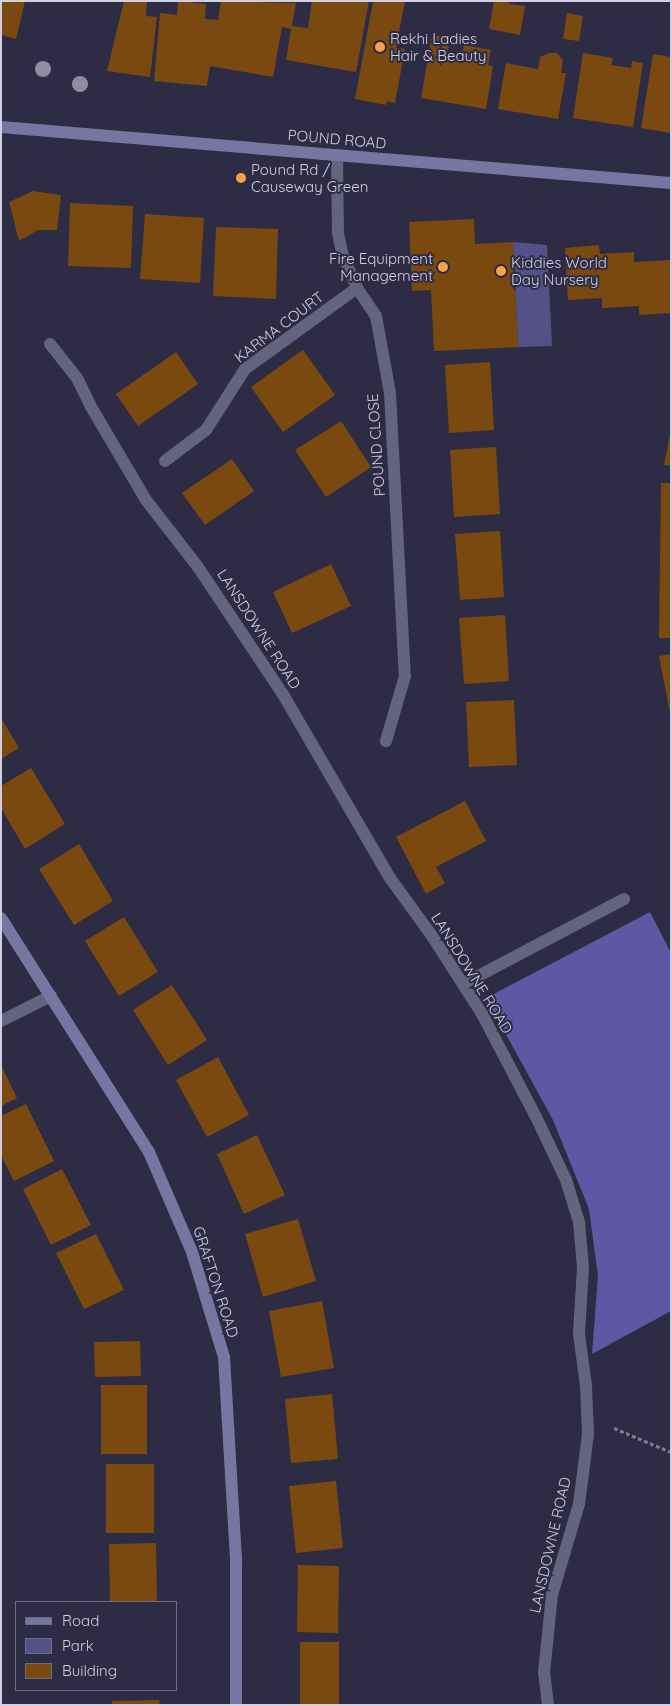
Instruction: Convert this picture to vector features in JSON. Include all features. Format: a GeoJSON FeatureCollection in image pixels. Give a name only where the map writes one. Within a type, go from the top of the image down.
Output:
{"type":"FeatureCollection","features":[{"type":"Feature","properties":{"kind":"street","name":"POUND ROAD"},"geometry":{"type":"LineString","coordinates":[[1,127],[671,184]]}},
{"type":"Feature","properties":{"kind":"street","name":"POUND CLOSE"},"geometry":{"type":"LineString","coordinates":[[336,155],[338,233],[343,256],[357,288],[376,316],[390,393],[405,676],[386,742]]}},
{"type":"Feature","properties":{"kind":"street","name":"KARMA COURT"},"geometry":{"type":"LineString","coordinates":[[165,460],[206,430],[245,369],[357,288]]}},
{"type":"Feature","properties":{"kind":"street","name":"LANSDOWNE ROAD"},"geometry":{"type":"LineString","coordinates":[[50,344],[77,378],[90,405],[146,500],[198,567],[274,680],[390,878],[482,1014],[536,1117],[566,1180],[579,1222],[583,1268],[579,1334],[586,1386],[587,1419],[585,1466],[579,1504],[552,1595],[544,1672],[548,1705]]}},
{"type":"Feature","properties":{"kind":"street"},"geometry":{"type":"LineString","coordinates":[[463,984],[624,899]]}},
{"type":"Feature","properties":{"kind":"street","name":"GRAFTON ROAD"},"geometry":{"type":"LineString","coordinates":[[1,918],[149,1152],[192,1252],[224,1357],[236,1562],[236,1705]]}},
{"type":"Feature","properties":{"kind":"street"},"geometry":{"type":"LineString","coordinates":[[1,1021],[51,996]]}},
{"type":"Feature","properties":{"kind":"path"},"geometry":{"type":"LineString","coordinates":[[587,1419],[671,1452]]}},
{"type":"Feature","properties":{"kind":"green space"},"geometry":{"type":"Polygon","coordinates":[[[513,242],[547,245],[552,346],[518,347],[513,242]]]}},
{"type":"Feature","properties":{"kind":"shaded area"},"geometry":{"type":"Polygon","coordinates":[[[650,912],[671,953],[671,1311],[592,1354],[598,1276],[589,1209],[553,1120],[486,998],[650,912]]]}},
{"type":"Feature","properties":{"kind":"building"},"geometry":{"type":"Polygon","coordinates":[[[1,1],[25,1],[16,39],[1,35],[1,1]]]}},
{"type":"Feature","properties":{"kind":"building"},"geometry":{"type":"Polygon","coordinates":[[[124,1],[147,1],[146,16],[157,17],[150,77],[107,71],[124,1]]]}},
{"type":"Feature","properties":{"kind":"building"},"geometry":{"type":"Polygon","coordinates":[[[178,1],[206,4],[205,19],[218,20],[221,1],[296,3],[292,26],[308,28],[312,1],[369,1],[356,72],[286,60],[291,29],[282,27],[273,77],[210,66],[207,86],[154,81],[160,13],[177,15],[178,1]]]}},
{"type":"Feature","properties":{"kind":"building"},"geometry":{"type":"Polygon","coordinates":[[[373,1],[405,1],[396,48],[405,49],[395,103],[387,101],[386,105],[355,99],[373,1]]]}},
{"type":"Feature","properties":{"kind":"building"},"geometry":{"type":"Polygon","coordinates":[[[494,1],[509,1],[509,4],[525,6],[520,35],[489,29],[494,1]]]}},
{"type":"Feature","properties":{"kind":"building"},"geometry":{"type":"Polygon","coordinates":[[[567,13],[583,16],[579,41],[563,39],[567,13]]]}},
{"type":"Feature","properties":{"kind":"building"},"geometry":{"type":"Polygon","coordinates":[[[432,35],[450,38],[447,57],[461,59],[464,45],[491,50],[488,65],[493,66],[486,109],[421,98],[432,35]]]}},
{"type":"Feature","properties":{"kind":"building"},"geometry":{"type":"Polygon","coordinates":[[[549,53],[557,53],[563,60],[561,73],[566,73],[558,119],[498,109],[506,63],[538,69],[540,57],[549,53]]]}},
{"type":"Feature","properties":{"kind":"building"},"geometry":{"type":"Polygon","coordinates":[[[583,53],[613,58],[611,65],[631,68],[632,61],[643,63],[633,127],[573,118],[583,53]]]}},
{"type":"Feature","properties":{"kind":"building"},"geometry":{"type":"Polygon","coordinates":[[[653,54],[671,57],[671,133],[641,128],[653,54]]]}},
{"type":"Feature","properties":{"kind":"building"},"geometry":{"type":"Polygon","coordinates":[[[33,191],[61,195],[57,230],[38,230],[19,241],[9,202],[33,191]]]}},
{"type":"Feature","properties":{"kind":"building"},"geometry":{"type":"Polygon","coordinates":[[[70,203],[133,206],[131,268],[68,266],[70,203]]]}},
{"type":"Feature","properties":{"kind":"building"},"geometry":{"type":"Polygon","coordinates":[[[145,214],[204,218],[200,283],[140,279],[145,214]]]}},
{"type":"Feature","properties":{"kind":"building","name":"Fire Equipment Management"},"geometry":{"type":"Polygon","coordinates":[[[474,219],[475,244],[513,242],[518,347],[434,351],[431,290],[412,291],[409,222],[474,219]]]}},
{"type":"Feature","properties":{"kind":"building"},"geometry":{"type":"Polygon","coordinates":[[[216,227],[278,229],[276,299],[213,296],[216,227]]]}},
{"type":"Feature","properties":{"kind":"building"},"geometry":{"type":"Polygon","coordinates":[[[599,245],[600,254],[634,252],[634,262],[671,260],[671,313],[639,315],[639,306],[602,308],[602,298],[568,300],[565,248],[599,245]]]}},
{"type":"Feature","properties":{"kind":"building"},"geometry":{"type":"Polygon","coordinates":[[[303,350],[335,395],[283,432],[251,387],[303,350]]]}},
{"type":"Feature","properties":{"kind":"building"},"geometry":{"type":"Polygon","coordinates":[[[176,352],[198,384],[138,426],[116,394],[176,352]]]}},
{"type":"Feature","properties":{"kind":"building"},"geometry":{"type":"Polygon","coordinates":[[[490,362],[494,430],[449,433],[445,365],[490,362]]]}},
{"type":"Feature","properties":{"kind":"building"},"geometry":{"type":"Polygon","coordinates":[[[341,421],[371,467],[326,497],[295,450],[341,421]]]}},
{"type":"Feature","properties":{"kind":"building"},"geometry":{"type":"Polygon","coordinates":[[[671,434],[671,466],[664,465],[671,434]]]}},
{"type":"Feature","properties":{"kind":"building"},"geometry":{"type":"Polygon","coordinates":[[[496,447],[500,514],[454,517],[450,450],[496,447]]]}},
{"type":"Feature","properties":{"kind":"building"},"geometry":{"type":"Polygon","coordinates":[[[232,459],[254,491],[205,525],[182,493],[232,459]]]}},
{"type":"Feature","properties":{"kind":"building"},"geometry":{"type":"Polygon","coordinates":[[[661,483],[671,483],[671,638],[659,638],[661,483]]]}},
{"type":"Feature","properties":{"kind":"building"},"geometry":{"type":"Polygon","coordinates":[[[500,531],[504,597],[460,600],[455,534],[500,531]]]}},
{"type":"Feature","properties":{"kind":"building"},"geometry":{"type":"Polygon","coordinates":[[[331,564],[351,606],[292,633],[273,592],[331,564]]]}},
{"type":"Feature","properties":{"kind":"building"},"geometry":{"type":"Polygon","coordinates":[[[505,615],[509,681],[464,684],[459,618],[505,615]]]}},
{"type":"Feature","properties":{"kind":"building"},"geometry":{"type":"Polygon","coordinates":[[[671,654],[671,713],[670,713],[659,656],[671,654]]]}},
{"type":"Feature","properties":{"kind":"building"},"geometry":{"type":"Polygon","coordinates":[[[514,700],[517,765],[469,767],[466,702],[514,700]]]}},
{"type":"Feature","properties":{"kind":"building"},"geometry":{"type":"Polygon","coordinates":[[[1,718],[19,748],[1,759],[1,718]]]}},
{"type":"Feature","properties":{"kind":"building"},"geometry":{"type":"Polygon","coordinates":[[[31,768],[65,824],[25,849],[1,808],[1,786],[31,768]]]}},
{"type":"Feature","properties":{"kind":"building"},"geometry":{"type":"Polygon","coordinates":[[[465,801],[486,841],[436,867],[445,883],[426,894],[396,837],[465,801]]]}},
{"type":"Feature","properties":{"kind":"building"},"geometry":{"type":"Polygon","coordinates":[[[79,844],[113,901],[74,925],[39,869],[79,844]]]}},
{"type":"Feature","properties":{"kind":"building"},"geometry":{"type":"Polygon","coordinates":[[[124,917],[158,972],[119,996],[85,941],[124,917]]]}},
{"type":"Feature","properties":{"kind":"building"},"geometry":{"type":"Polygon","coordinates":[[[172,985],[207,1040],[168,1065],[133,1010],[172,985]]]}},
{"type":"Feature","properties":{"kind":"building"},"geometry":{"type":"Polygon","coordinates":[[[218,1057],[249,1115],[207,1137],[176,1080],[218,1057]]]}},
{"type":"Feature","properties":{"kind":"building"},"geometry":{"type":"Polygon","coordinates":[[[1,1065],[17,1098],[1,1106],[1,1065]]]}},
{"type":"Feature","properties":{"kind":"building"},"geometry":{"type":"Polygon","coordinates":[[[26,1104],[54,1161],[14,1181],[1,1155],[1,1116],[26,1104]]]}},
{"type":"Feature","properties":{"kind":"building"},"geometry":{"type":"Polygon","coordinates":[[[257,1135],[285,1195],[244,1214],[217,1154],[257,1135]]]}},
{"type":"Feature","properties":{"kind":"building"},"geometry":{"type":"Polygon","coordinates":[[[62,1169],[91,1225],[51,1245],[23,1189],[62,1169]]]}},
{"type":"Feature","properties":{"kind":"building"},"geometry":{"type":"Polygon","coordinates":[[[298,1219],[316,1281],[263,1297],[245,1234],[298,1219]]]}},
{"type":"Feature","properties":{"kind":"building"},"geometry":{"type":"Polygon","coordinates":[[[96,1234],[124,1290],[84,1309],[56,1253],[96,1234]]]}},
{"type":"Feature","properties":{"kind":"building"},"geometry":{"type":"Polygon","coordinates":[[[322,1301],[334,1368],[281,1377],[269,1311],[322,1301]]]}},
{"type":"Feature","properties":{"kind":"building"},"geometry":{"type":"Polygon","coordinates":[[[140,1341],[141,1376],[95,1377],[94,1342],[140,1341]]]}},
{"type":"Feature","properties":{"kind":"building"},"geometry":{"type":"Polygon","coordinates":[[[101,1385],[147,1385],[147,1454],[101,1454],[101,1385]]]}},
{"type":"Feature","properties":{"kind":"building"},"geometry":{"type":"Polygon","coordinates":[[[332,1394],[338,1459],[291,1463],[285,1399],[332,1394]]]}},
{"type":"Feature","properties":{"kind":"building"},"geometry":{"type":"Polygon","coordinates":[[[106,1464],[154,1464],[154,1533],[106,1533],[106,1464]]]}},
{"type":"Feature","properties":{"kind":"building"},"geometry":{"type":"Polygon","coordinates":[[[336,1481],[343,1548],[296,1553],[289,1486],[336,1481]]]}},
{"type":"Feature","properties":{"kind":"building"},"geometry":{"type":"Polygon","coordinates":[[[156,1543],[157,1601],[110,1601],[109,1544],[156,1543]]]}},
{"type":"Feature","properties":{"kind":"building"},"geometry":{"type":"Polygon","coordinates":[[[298,1565],[339,1566],[338,1633],[297,1632],[298,1565]]]}},
{"type":"Feature","properties":{"kind":"building"},"geometry":{"type":"Polygon","coordinates":[[[300,1642],[339,1642],[339,1705],[300,1705],[300,1642]]]}},
{"type":"Feature","properties":{"kind":"building"},"geometry":{"type":"Polygon","coordinates":[[[159,1700],[160,1705],[112,1705],[112,1701],[159,1700]]]}},
{"type":"Feature","properties":{"kind":"place","name":"Rekhi Ladies Hair & Beauty"},"geometry":{"type":"Point","coordinates":[380,47]}},
{"type":"Feature","properties":{"kind":"place","name":"Pound Rd / Causeway Green"},"geometry":{"type":"Point","coordinates":[241,178]}},
{"type":"Feature","properties":{"kind":"place","name":"Fire Equipment Management"},"geometry":{"type":"Point","coordinates":[443,267]}},
{"type":"Feature","properties":{"kind":"place","name":"Kiddies World Day Nursery"},"geometry":{"type":"Point","coordinates":[501,271]}}]}
